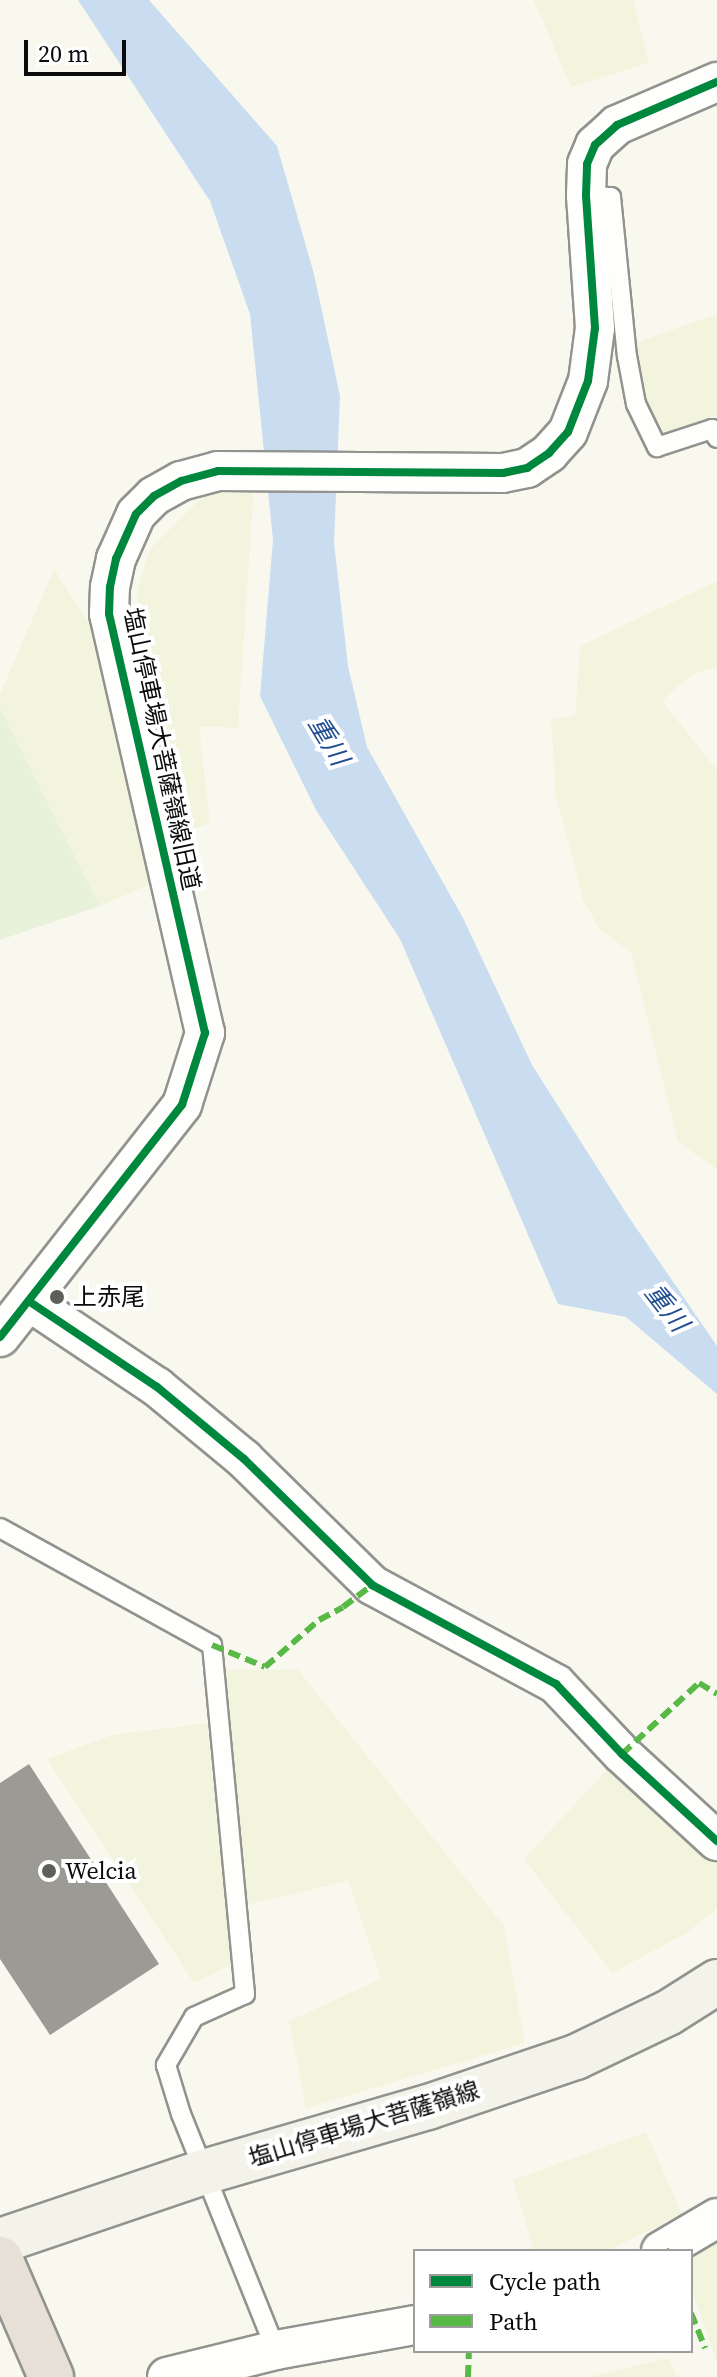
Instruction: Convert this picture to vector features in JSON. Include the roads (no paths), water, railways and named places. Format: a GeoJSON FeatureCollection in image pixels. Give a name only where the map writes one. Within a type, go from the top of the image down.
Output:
{"type":"FeatureCollection","features":[{"type":"Feature","properties":{"kind":"highway"},"geometry":{"type":"LineString","coordinates":[[0,2259],[51,2377]]}},
{"type":"Feature","properties":{"kind":"main road","name":"塩山停車場大菩薩嶺線"},"geometry":{"type":"LineString","coordinates":[[0,2241],[204,2172],[428,2107],[576,2057],[668,2013],[717,1982]]}},
{"type":"Feature","properties":{"kind":"street","name":"塩山停車場大菩薩嶺線旧道"},"geometry":{"type":"LineString","coordinates":[[0,1337],[182,1105],[205,1033],[109,614],[110,587],[116,559],[136,514],[154,496],[181,481],[218,471],[503,473],[527,468],[549,453],[568,432],[588,381],[595,328],[586,195],[587,164],[595,145],[617,125],[717,82]]}},
{"type":"Feature","properties":{"kind":"street"},"geometry":{"type":"LineString","coordinates":[[30,1302],[157,1387],[244,1459],[372,1585],[556,1684],[622,1754],[717,1841]]}},
{"type":"Feature","properties":{"kind":"street"},"geometry":{"type":"LineString","coordinates":[[664,2249],[717,2218]]}},
{"type":"Feature","properties":{"kind":"street"},"geometry":{"type":"LineString","coordinates":[[167,2377],[276,2350],[413,2325]]}},
{"type":"Feature","properties":{"kind":"lane"},"geometry":{"type":"LineString","coordinates":[[586,195],[611,197],[627,356],[636,404],[657,447],[712,429],[717,438]]}},
{"type":"Feature","properties":{"kind":"lane"},"geometry":{"type":"LineString","coordinates":[[0,1528],[212,1645],[245,1994],[194,2017],[166,2065],[204,2172],[276,2350]]}},
{"type":"Feature","properties":{"kind":"water","name":"重川"},"geometry":{"type":"Polygon","coordinates":[[[78,0],[149,0],[277,146],[314,274],[340,396],[334,543],[348,666],[367,747],[463,918],[532,1065],[628,1216],[717,1346],[717,1394],[626,1317],[558,1304],[400,939],[316,810],[260,696],[273,540],[250,314],[210,201],[78,0]]]}},
{"type":"Feature","properties":{"kind":"place","name":"上赤尾"},"geometry":{"type":"Point","coordinates":[57,1297]}},
{"type":"Feature","properties":{"kind":"place","name":"Welcia"},"geometry":{"type":"Point","coordinates":[49,1871]}}]}
